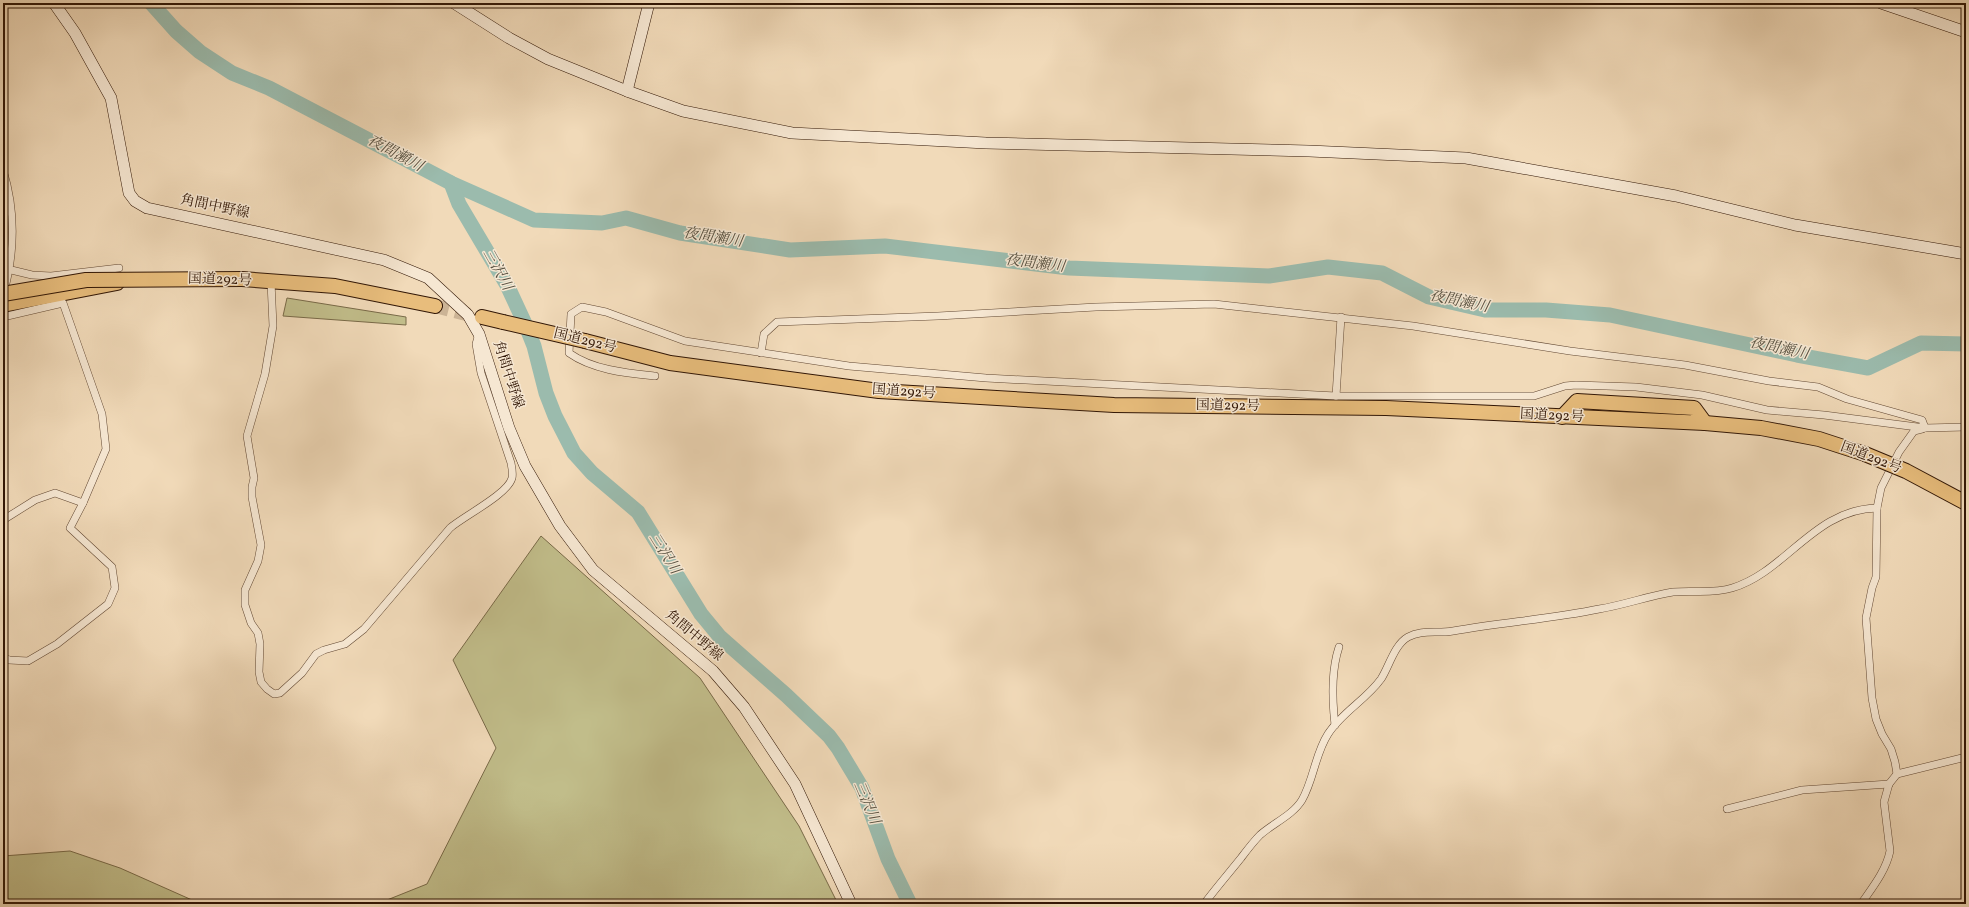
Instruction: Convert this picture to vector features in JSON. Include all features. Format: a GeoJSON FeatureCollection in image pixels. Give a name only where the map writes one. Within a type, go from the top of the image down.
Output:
{"type":"FeatureCollection","features":[{"type":"Feature","properties":{"kind":"highway"},"geometry":{"type":"LineString","coordinates":[[3,305],[141,279]]}},
{"type":"Feature","properties":{"kind":"highway","name":"国道292号"},"geometry":{"type":"LineString","coordinates":[[5,293],[86,280],[242,280],[335,286],[435,306]]}},
{"type":"Feature","properties":{"kind":"highway","name":"国道292号"},"geometry":{"type":"LineString","coordinates":[[482,317],[670,363],[879,391],[1114,405],[1386,408],[1705,423],[1761,428],[1819,438],[1865,454],[1906,471],[1966,503]]}},
{"type":"Feature","properties":{"kind":"street","name":"角間中野線"},"geometry":{"type":"LineString","coordinates":[[54,3],[75,34],[112,98],[129,194],[135,201],[147,208],[384,260],[428,278],[468,315],[479,334],[509,428],[524,466],[560,526],[593,570],[713,671],[744,707],[795,784],[851,904]]}},
{"type":"Feature","properties":{"kind":"street"},"geometry":{"type":"LineString","coordinates":[[454,3],[488,25],[548,59],[627,91],[683,112],[792,134],[986,143],[1309,151],[1466,158],[1676,196],[1795,225],[1966,254]]}},
{"type":"Feature","properties":{"kind":"street"},"geometry":{"type":"LineString","coordinates":[[627,91],[648,3]]}},
{"type":"Feature","properties":{"kind":"street"},"geometry":{"type":"LineString","coordinates":[[1881,3],[1966,32]]}},
{"type":"Feature","properties":{"kind":"street"},"geometry":{"type":"LineString","coordinates":[[3,170],[8,187],[13,219],[5,293]]}},
{"type":"Feature","properties":{"kind":"street"},"geometry":{"type":"LineString","coordinates":[[7,269],[32,275],[51,276],[119,268]]}},
{"type":"Feature","properties":{"kind":"street"},"geometry":{"type":"LineString","coordinates":[[271,282],[273,326],[264,374],[247,436],[254,478],[252,497],[261,545],[258,560],[245,590],[245,605],[251,623],[258,633],[260,644],[259,672],[261,682],[274,694],[280,693],[302,674],[316,654],[345,644],[364,629],[450,528],[461,518],[506,490],[512,478],[511,463],[481,373],[476,344],[479,334]]}},
{"type":"Feature","properties":{"kind":"street"},"geometry":{"type":"LineString","coordinates":[[3,317],[63,303],[102,414],[106,449],[83,503],[70,528],[112,567],[115,588],[108,604],[57,644],[28,661],[9,660],[3,657]]}},
{"type":"Feature","properties":{"kind":"street"},"geometry":{"type":"LineString","coordinates":[[761,352],[764,334],[777,322],[938,316],[1096,307],[1214,304],[1413,326],[1570,351],[1685,365],[1769,381],[1818,387],[1847,399],[1922,420],[1925,428]]}},
{"type":"Feature","properties":{"kind":"street"},"geometry":{"type":"LineString","coordinates":[[655,376],[625,373],[581,361],[569,353],[571,314],[582,308],[606,312],[685,341],[849,366],[986,378],[1336,396],[1534,396],[1565,386],[1576,385],[1636,387],[1702,395],[1767,410],[1824,415],[1925,428],[1966,427]]}},
{"type":"Feature","properties":{"kind":"street"},"geometry":{"type":"LineString","coordinates":[[1336,396],[1341,317]]}},
{"type":"Feature","properties":{"kind":"street"},"geometry":{"type":"LineString","coordinates":[[1897,774],[1893,755],[1876,718],[1872,698],[1866,618],[1872,588],[1876,577],[1877,508],[1881,488],[1899,452],[1914,431],[1925,428]]}},
{"type":"Feature","properties":{"kind":"street"},"geometry":{"type":"LineString","coordinates":[[3,520],[35,500],[55,493],[83,503]]}},
{"type":"Feature","properties":{"kind":"street"},"geometry":{"type":"LineString","coordinates":[[1204,904],[1259,836],[1301,802],[1315,770],[1322,746],[1335,725],[1342,716],[1370,692],[1381,679],[1401,642],[1408,637],[1424,632],[1449,632],[1488,624],[1598,610],[1674,592],[1713,591],[1732,588],[1754,580],[1806,536],[1846,513],[1863,508],[1877,508]]}},
{"type":"Feature","properties":{"kind":"street"},"geometry":{"type":"LineString","coordinates":[[1335,725],[1333,680],[1335,660],[1339,647]]}},
{"type":"Feature","properties":{"kind":"street"},"geometry":{"type":"LineString","coordinates":[[1860,904],[1880,877],[1889,858],[1890,851],[1884,802],[1889,784],[1897,774],[1966,757]]}},
{"type":"Feature","properties":{"kind":"street"},"geometry":{"type":"LineString","coordinates":[[1727,809],[1802,790],[1889,784]]}},
{"type":"Feature","properties":{"kind":"shaded area"},"geometry":{"type":"Polygon","coordinates":[[[287,298],[406,317],[406,325],[283,316],[287,298]]]}},
{"type":"Feature","properties":{"kind":"shaded area"},"geometry":{"type":"Polygon","coordinates":[[[541,536],[700,678],[799,826],[838,904],[377,904],[427,884],[496,748],[453,660],[541,536]]]}},
{"type":"Feature","properties":{"kind":"shaded area"},"geometry":{"type":"Polygon","coordinates":[[[70,851],[120,868],[201,904],[3,904],[3,856],[70,851]]]}},
{"type":"Feature","properties":{"kind":"waterway","name":"夜間瀬川"},"geometry":{"type":"LineString","coordinates":[[151,3],[176,31],[200,52],[232,73],[269,88],[451,183],[534,220],[602,223],[626,218],[680,233],[790,250],[885,246],[1069,268],[1269,276],[1328,267],[1382,273],[1429,297],[1485,310],[1546,310],[1610,315],[1797,355],[1868,368],[1921,343],[1966,344]]}},
{"type":"Feature","properties":{"kind":"waterway","name":"三沢川"},"geometry":{"type":"LineString","coordinates":[[451,183],[459,204],[507,285],[526,326],[534,346],[546,393],[555,416],[574,453],[592,473],[638,512],[701,614],[720,637],[786,695],[829,736],[838,748],[862,788],[888,859],[910,904]]}},
{"type":"Feature","properties":{"kind":"tunnel"},"geometry":{"type":"LineString","coordinates":[[435,306],[474,316]]}}]}
